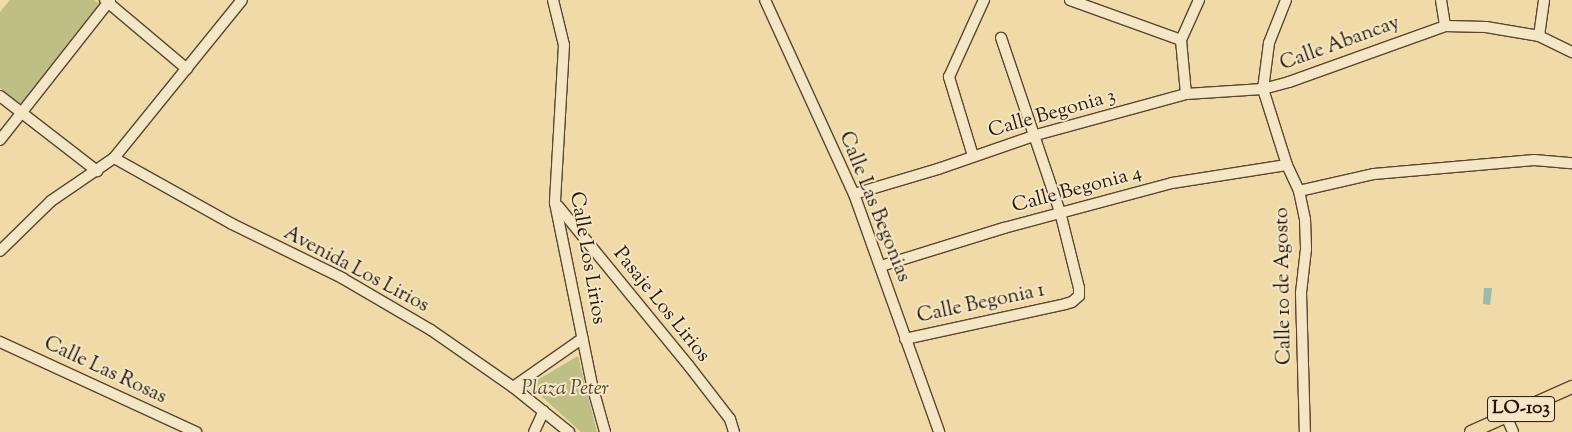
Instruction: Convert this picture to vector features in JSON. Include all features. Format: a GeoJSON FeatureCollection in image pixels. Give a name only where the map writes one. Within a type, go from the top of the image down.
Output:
{"type":"FeatureCollection","features":[{"type":"Feature","properties":{"kind":"main road","name":"LO-103"},"geometry":{"type":"LineString","coordinates":[[1470,432],[1572,386]]}},
{"type":"Feature","properties":{"kind":"street"},"geometry":{"type":"LineString","coordinates":[[0,251],[51,201],[114,158],[242,0]]}},
{"type":"Feature","properties":{"kind":"street","name":"Calle Los Lirios"},"geometry":{"type":"LineString","coordinates":[[553,0],[564,45],[555,203],[605,432]]}},
{"type":"Feature","properties":{"kind":"street","name":"Calle Las Begonias"},"geometry":{"type":"LineString","coordinates":[[766,0],[854,194],[939,432]]}},
{"type":"Feature","properties":{"kind":"street"},"geometry":{"type":"LineString","coordinates":[[973,156],[949,77],[984,0]]}},
{"type":"Feature","properties":{"kind":"street"},"geometry":{"type":"LineString","coordinates":[[1070,0],[1181,40]]}},
{"type":"Feature","properties":{"kind":"street"},"geometry":{"type":"LineString","coordinates":[[1186,94],[1181,40],[1199,0]]}},
{"type":"Feature","properties":{"kind":"street","name":"Calle 10 de Agosto"},"geometry":{"type":"LineString","coordinates":[[1286,0],[1269,44],[1263,89],[1287,165],[1299,191],[1305,226],[1306,250],[1301,293],[1305,432]]}},
{"type":"Feature","properties":{"kind":"street"},"geometry":{"type":"LineString","coordinates":[[1442,0],[1445,26]]}},
{"type":"Feature","properties":{"kind":"street"},"geometry":{"type":"LineString","coordinates":[[1539,36],[1544,0]]}},
{"type":"Feature","properties":{"kind":"street"},"geometry":{"type":"LineString","coordinates":[[0,140],[108,1],[187,69]]}},
{"type":"Feature","properties":{"kind":"street","name":"Calle Abancay"},"geometry":{"type":"LineString","coordinates":[[1263,89],[1289,82],[1445,26],[1486,27],[1539,36],[1572,52]]}},
{"type":"Feature","properties":{"kind":"street"},"geometry":{"type":"LineString","coordinates":[[1001,38],[1036,135],[1060,212]]}},
{"type":"Feature","properties":{"kind":"street","name":"Calle Begonia 3"},"geometry":{"type":"LineString","coordinates":[[854,194],[938,169],[1036,135],[1186,94],[1263,89]]}},
{"type":"Feature","properties":{"kind":"street"},"geometry":{"type":"LineString","coordinates":[[0,96],[97,171]]}},
{"type":"Feature","properties":{"kind":"street","name":"Avenida Los Lirios"},"geometry":{"type":"LineString","coordinates":[[114,158],[232,224],[342,278],[431,330],[513,387],[569,432]]}},
{"type":"Feature","properties":{"kind":"street"},"geometry":{"type":"LineString","coordinates":[[1299,191],[1374,174],[1534,160],[1572,164]]}},
{"type":"Feature","properties":{"kind":"street","name":"Calle Begonia 4"},"geometry":{"type":"LineString","coordinates":[[880,266],[1060,212],[1172,183],[1287,165]]}},
{"type":"Feature","properties":{"kind":"street","name":"Pasaje Los Lirios"},"geometry":{"type":"LineString","coordinates":[[555,203],[690,366],[730,419],[734,432]]}},
{"type":"Feature","properties":{"kind":"street","name":"Calle Begonia 1"},"geometry":{"type":"LineString","coordinates":[[905,339],[1065,304],[1077,299],[1079,288],[1060,212]]}},
{"type":"Feature","properties":{"kind":"street"},"geometry":{"type":"LineString","coordinates":[[513,387],[583,338]]}},
{"type":"Feature","properties":{"kind":"street","name":"Calle Las Rosas"},"geometry":{"type":"LineString","coordinates":[[0,342],[196,432]]}},
{"type":"Feature","properties":{"kind":"street"},"geometry":{"type":"LineString","coordinates":[[534,432],[544,411]]}},
{"type":"Feature","properties":{"kind":"street"},"geometry":{"type":"LineString","coordinates":[[1506,416],[1512,432]]}},
{"type":"Feature","properties":{"kind":"green space"},"geometry":{"type":"Polygon","coordinates":[[[10,0],[94,0],[101,5],[21,105],[0,88],[0,12],[10,0]]]}},
{"type":"Feature","properties":{"kind":"green space","name":"Plaza Peter"},"geometry":{"type":"Polygon","coordinates":[[[578,356],[597,432],[581,432],[529,385],[578,356]]]}},
{"type":"Feature","properties":{"kind":"shaded area"},"geometry":{"type":"Polygon","coordinates":[[[1484,288],[1492,288],[1490,305],[1483,304],[1484,288]]]}}]}
